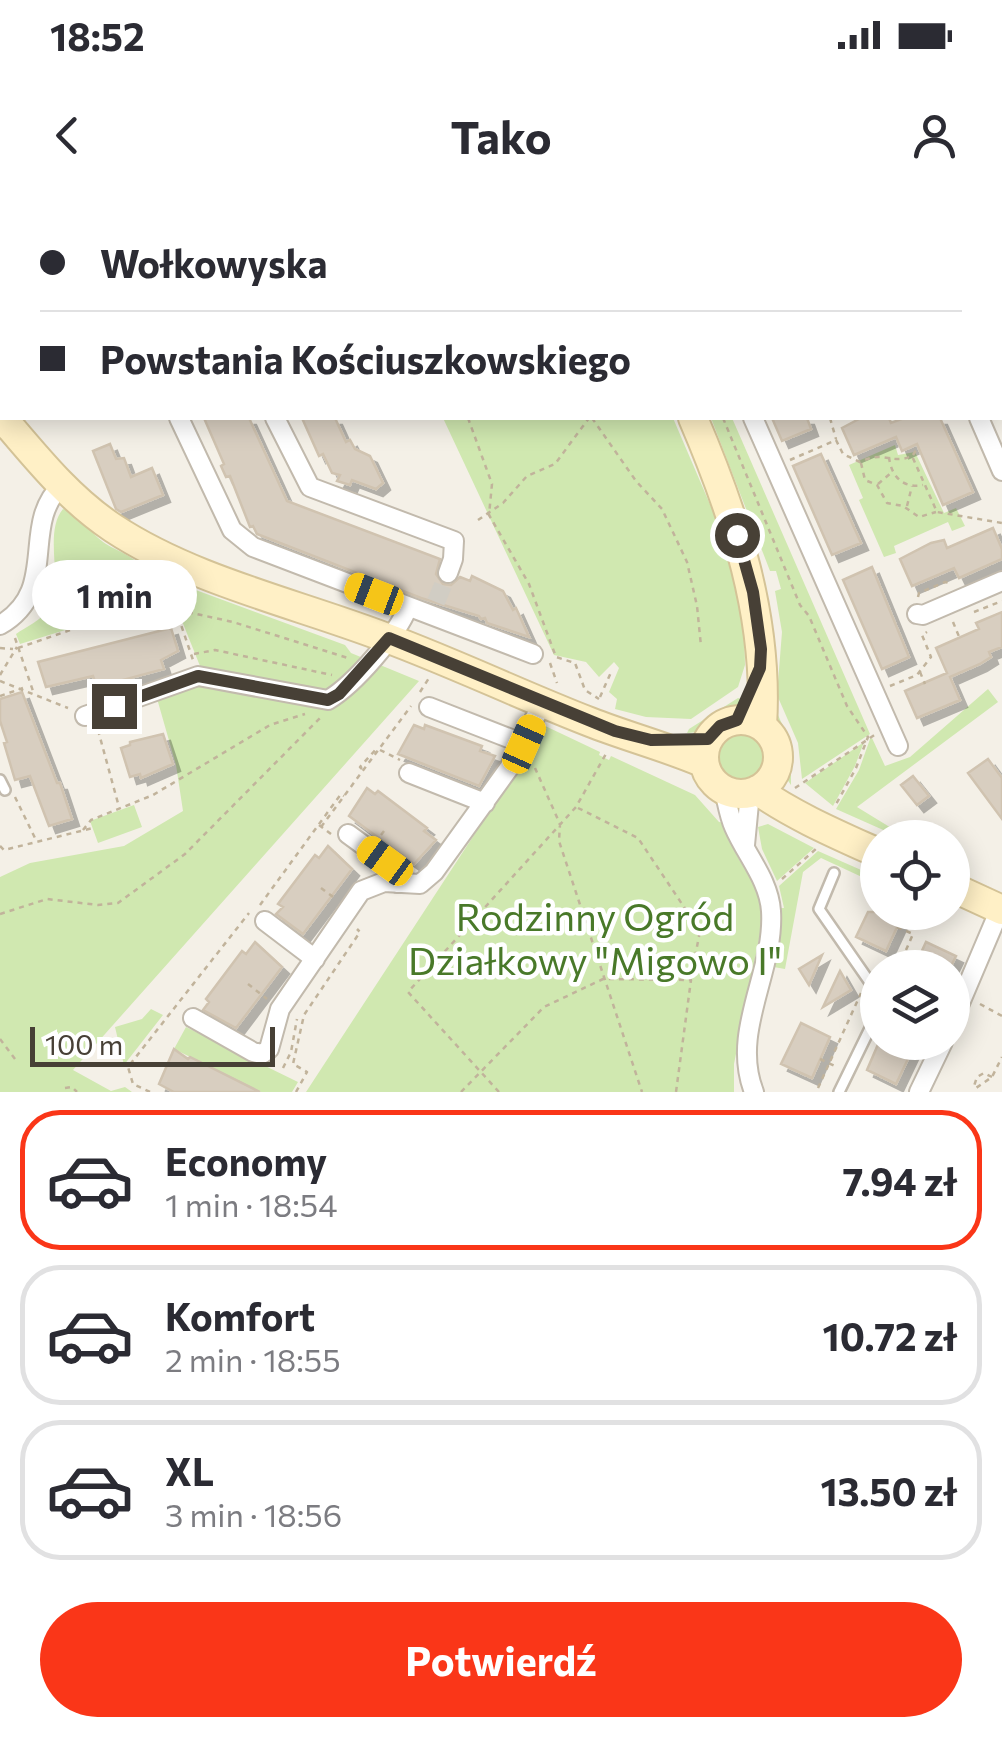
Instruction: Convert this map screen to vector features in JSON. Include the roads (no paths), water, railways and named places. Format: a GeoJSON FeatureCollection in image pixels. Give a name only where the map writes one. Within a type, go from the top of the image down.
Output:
{"type":"FeatureCollection","features":[{"type":"Feature","properties":{"kind":"street"},"geometry":{"type":"LineString","coordinates":[[4,420],[62,485],[110,526],[172,559],[548,695],[615,731],[706,751]]}},
{"type":"Feature","properties":{"kind":"street"},"geometry":{"type":"LineString","coordinates":[[181,420],[232,530],[253,548],[408,606],[434,609],[533,654]]}},
{"type":"Feature","properties":{"kind":"street"},"geometry":{"type":"LineString","coordinates":[[276,420],[310,486],[454,541],[454,559],[448,572]]}},
{"type":"Feature","properties":{"kind":"street"},"geometry":{"type":"LineString","coordinates":[[693,420],[720,483],[759,623],[760,668],[750,723]]}},
{"type":"Feature","properties":{"kind":"street"},"geometry":{"type":"LineString","coordinates":[[753,420],[898,746]]}},
{"type":"Feature","properties":{"kind":"street"},"geometry":{"type":"LineString","coordinates":[[980,420],[1002,471]]}},
{"type":"Feature","properties":{"kind":"street"},"geometry":{"type":"LineString","coordinates":[[7,631],[30,598],[46,506],[62,485]]}},
{"type":"Feature","properties":{"kind":"street"},"geometry":{"type":"LineString","coordinates":[[917,614],[923,616],[1002,581]]}},
{"type":"Feature","properties":{"kind":"street"},"geometry":{"type":"LineString","coordinates":[[86,716],[198,676],[325,699],[339,694],[402,624],[408,606]]}},
{"type":"Feature","properties":{"kind":"street"},"geometry":{"type":"LineString","coordinates":[[193,1018],[252,1052],[262,1054],[268,1049],[280,1009],[361,891],[370,885],[420,884],[427,880],[524,744],[548,695]]}},
{"type":"Feature","properties":{"kind":"street"},"geometry":{"type":"LineString","coordinates":[[420,706],[524,744]]}},
{"type":"Feature","properties":{"kind":"street"},"geometry":{"type":"LineString","coordinates":[[754,1092],[744,1062],[769,938],[771,909],[765,885],[745,846],[751,787],[777,765],[776,743],[750,723],[720,726],[706,751],[711,779],[751,787],[821,815],[860,840]]}},
{"type":"Feature","properties":{"kind":"street"},"geometry":{"type":"LineString","coordinates":[[409,774],[485,803]]}},
{"type":"Feature","properties":{"kind":"street"},"geometry":{"type":"LineString","coordinates":[[342,836],[385,861],[396,883]]}},
{"type":"Feature","properties":{"kind":"street"},"geometry":{"type":"LineString","coordinates":[[970,894],[1001,907],[970,980]]}},
{"type":"Feature","properties":{"kind":"street"},"geometry":{"type":"LineString","coordinates":[[257,916],[315,959]]}},
{"type":"Feature","properties":{"kind":"street"},"geometry":{"type":"LineString","coordinates":[[919,1092],[934,1060]]}},
{"type":"Feature","properties":{"kind":"lane"},"geometry":{"type":"LineString","coordinates":[[0,780],[8,790]]}},
{"type":"Feature","properties":{"kind":"lane"},"geometry":{"type":"LineString","coordinates":[[834,873],[819,909],[860,968]]}},
{"type":"Feature","properties":{"kind":"lane"},"geometry":{"type":"LineString","coordinates":[[839,1092],[860,1049]]}},
{"type":"Feature","properties":{"kind":"tunnel"},"geometry":{"type":"LineString","coordinates":[[436,602],[448,573]]}},
{"type":"Feature","properties":{"kind":"park label","name":"Rodzinny Ogród Działkowy \"Migowo I\""},"geometry":{"type":"Point","coordinates":[595,940]}}]}
